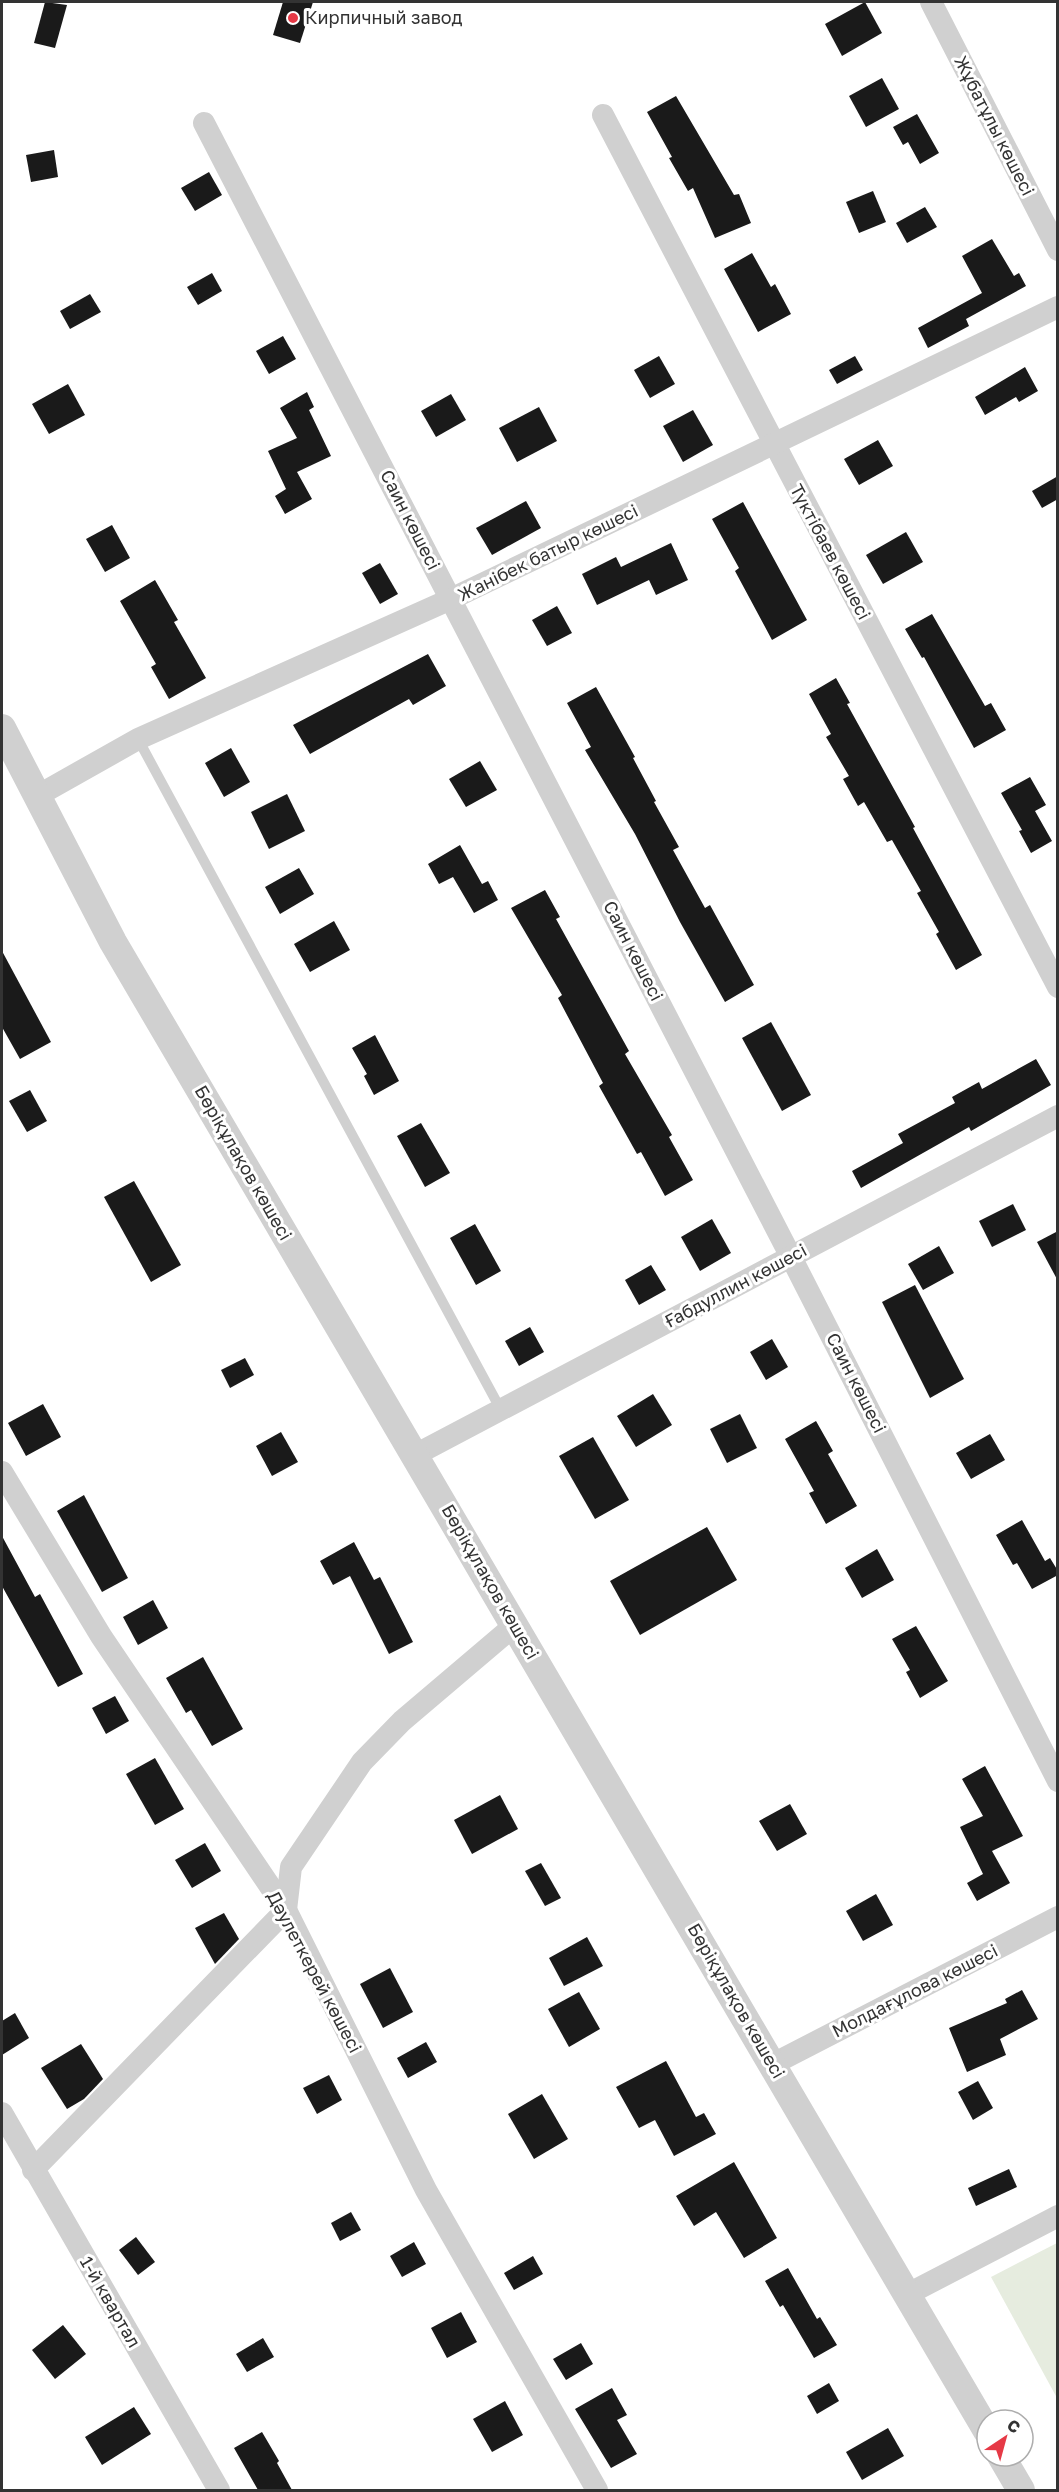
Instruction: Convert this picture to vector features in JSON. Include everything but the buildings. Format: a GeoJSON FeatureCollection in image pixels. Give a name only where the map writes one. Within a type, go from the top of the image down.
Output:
{"type":"FeatureCollection","features":[{"type":"Feature","properties":{"kind":"street","name":"Жұбатұлы көшесі"},"geometry":{"type":"LineString","coordinates":[[931,2],[1058,250]]}},
{"type":"Feature","properties":{"kind":"street","name":"Түктібаев көшесі"},"geometry":{"type":"LineString","coordinates":[[603,115],[1058,987]]}},
{"type":"Feature","properties":{"kind":"street","name":"Саин көшесі"},"geometry":{"type":"LineString","coordinates":[[204,123],[791,1257],[1058,1781]]}},
{"type":"Feature","properties":{"kind":"street","name":"Жанібек батыр көшесі"},"geometry":{"type":"LineString","coordinates":[[37,796],[138,739],[451,599],[1058,307]]}},
{"type":"Feature","properties":{"kind":"street","name":"Бөріқұлақов көшесі"},"geometry":{"type":"LineString","coordinates":[[2,728],[114,942],[975,2410]]}},
{"type":"Feature","properties":{"kind":"street","name":"Ғабдуллин көшесі"},"geometry":{"type":"LineString","coordinates":[[415,1455],[1058,1116]]}},
{"type":"Feature","properties":{"kind":"street","name":"Дәулеткерей көшесі"},"geometry":{"type":"LineString","coordinates":[[2,1472],[101,1635],[286,1910],[426,2190],[597,2490]]}},
{"type":"Feature","properties":{"kind":"street"},"geometry":{"type":"LineString","coordinates":[[33,2170],[286,1910],[291,1867],[362,1762],[402,1721],[515,1625]]}},
{"type":"Feature","properties":{"kind":"street","name":"Молдағұлова көшесі"},"geometry":{"type":"LineString","coordinates":[[773,2064],[1058,1917]]}},
{"type":"Feature","properties":{"kind":"street","name":"1-й квартал"},"geometry":{"type":"LineString","coordinates":[[2,2114],[219,2490]]}},
{"type":"Feature","properties":{"kind":"street"},"geometry":{"type":"LineString","coordinates":[[908,2294],[1058,2216]]}},
{"type":"Feature","properties":{"kind":"street"},"geometry":{"type":"LineString","coordinates":[[1008,2468],[1021,2490]]}},
{"type":"Feature","properties":{"kind":"lane"},"geometry":{"type":"LineString","coordinates":[[138,739],[501,1410]]}},
{"type":"Feature","properties":{"kind":"shaded area"},"geometry":{"type":"Polygon","coordinates":[[[1057,2243],[1057,2398],[991,2277],[1057,2243]]]}},
{"type":"Feature","properties":{"kind":"place","name":"Кирпичный завод"},"geometry":{"type":"Point","coordinates":[293,18]}}]}
